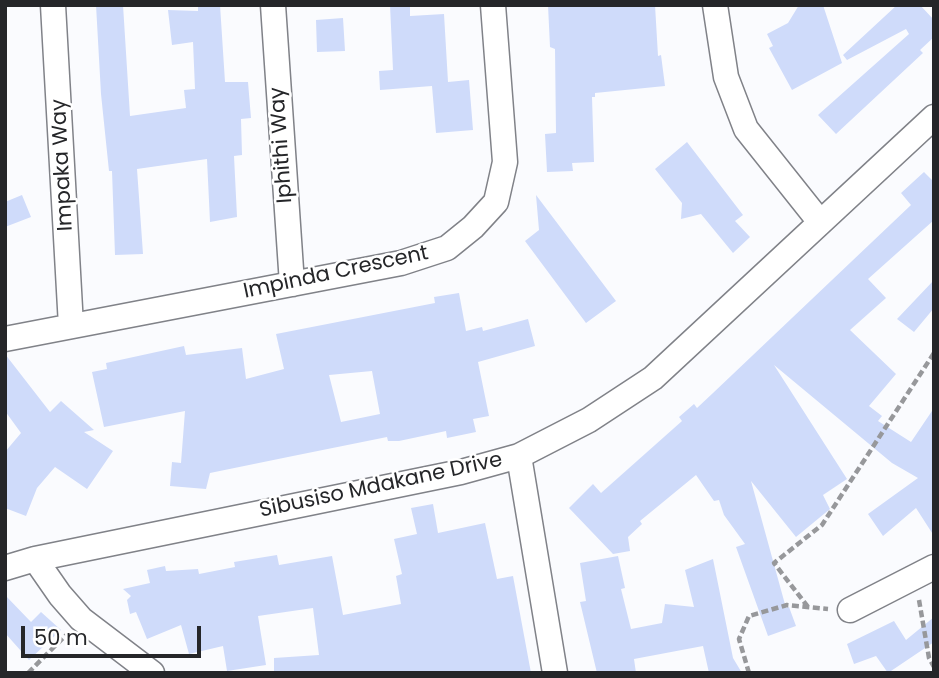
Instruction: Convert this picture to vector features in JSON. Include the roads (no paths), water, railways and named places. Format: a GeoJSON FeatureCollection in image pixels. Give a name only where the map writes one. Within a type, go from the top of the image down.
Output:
{"type":"FeatureCollection","features":[{"type":"Feature","properties":{"kind":"street","name":"Impaka Way"},"geometry":{"type":"LineString","coordinates":[[52,5],[71,326]]}},
{"type":"Feature","properties":{"kind":"street","name":"Iphithi Way"},"geometry":{"type":"LineString","coordinates":[[273,5],[292,284]]}},
{"type":"Feature","properties":{"kind":"street","name":"Impinda Crescent"},"geometry":{"type":"LineString","coordinates":[[5,339],[401,263],[447,248],[473,227],[496,202],[505,162],[493,5]]}},
{"type":"Feature","properties":{"kind":"street"},"geometry":{"type":"LineString","coordinates":[[716,6],[726,77],[746,129],[820,222]]}},
{"type":"Feature","properties":{"kind":"street","name":"Sibusiso Mdakane Drive"},"geometry":{"type":"LineString","coordinates":[[5,568],[36,559],[461,472],[519,456],[589,420],[653,378],[934,117]]}},
{"type":"Feature","properties":{"kind":"street"},"geometry":{"type":"LineString","coordinates":[[519,456],[555,673]]}},
{"type":"Feature","properties":{"kind":"street"},"geometry":{"type":"LineString","coordinates":[[36,559],[60,595],[81,619],[152,673]]}},
{"type":"Feature","properties":{"kind":"street"},"geometry":{"type":"LineString","coordinates":[[850,610],[925,572]]}}]}
